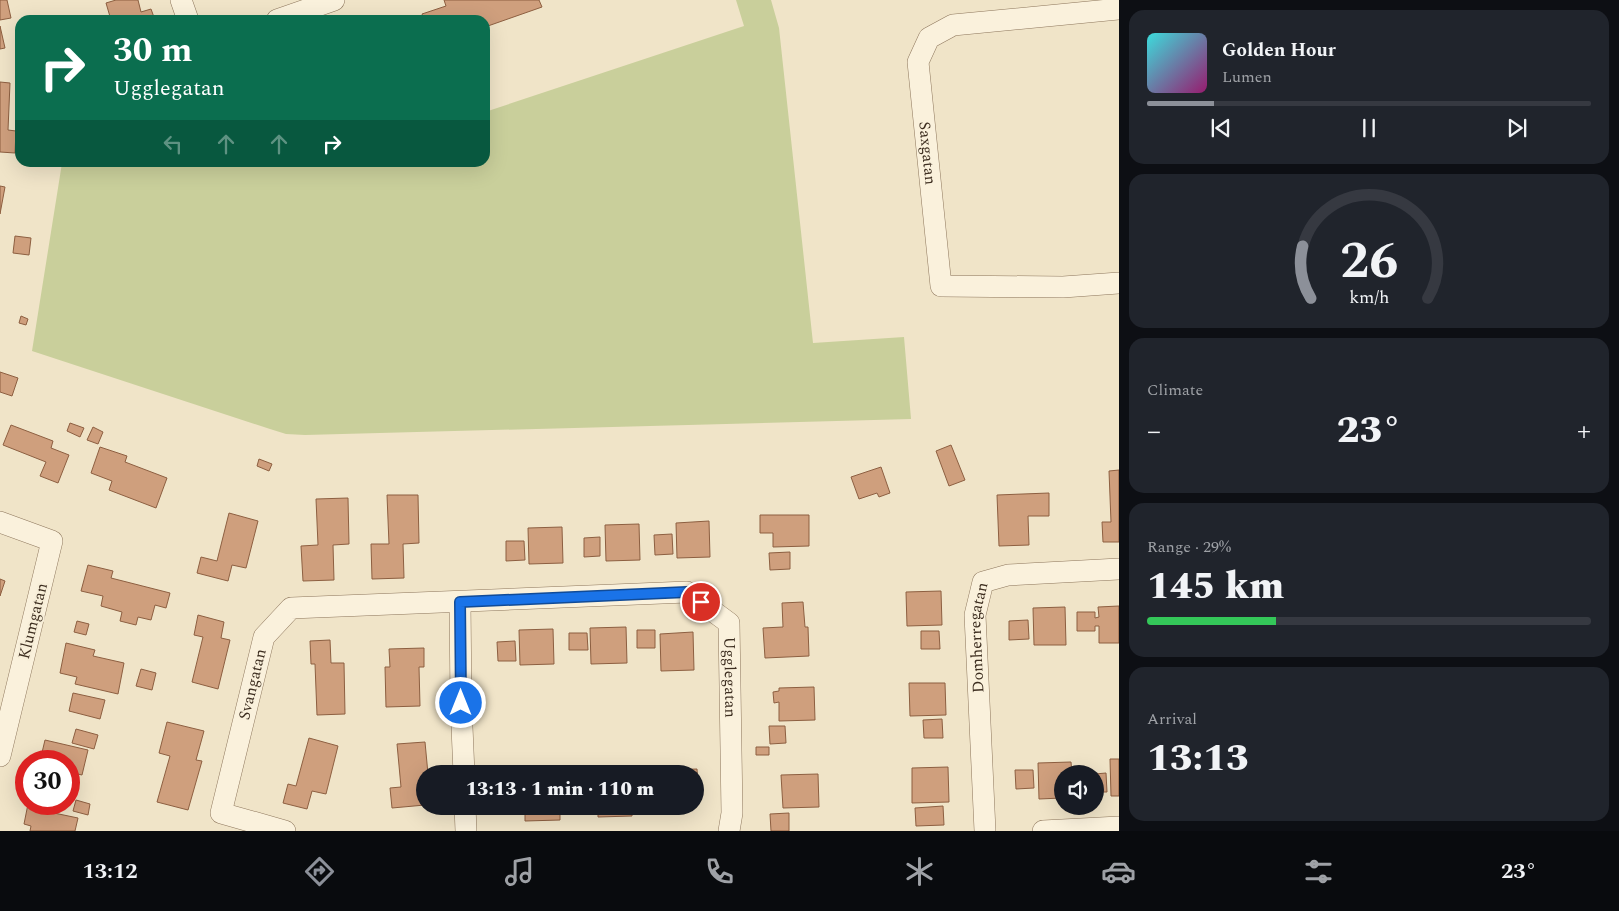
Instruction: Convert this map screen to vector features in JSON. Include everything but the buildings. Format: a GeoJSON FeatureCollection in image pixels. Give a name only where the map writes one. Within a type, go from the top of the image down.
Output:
{"type":"FeatureCollection","features":[{"type":"Feature","properties":{"kind":"street"},"geometry":{"type":"LineString","coordinates":[[181,0],[186,15]]}},
{"type":"Feature","properties":{"kind":"street"},"geometry":{"type":"LineString","coordinates":[[291,15],[334,0]]}},
{"type":"Feature","properties":{"kind":"street","name":"Saxgatan"},"geometry":{"type":"LineString","coordinates":[[1119,9],[952,25],[929,38],[918,62],[940,286],[1063,287],[1119,283]]}},
{"type":"Feature","properties":{"kind":"street","name":"Klumgatan"},"geometry":{"type":"LineString","coordinates":[[0,522],[52,541],[0,756]]}},
{"type":"Feature","properties":{"kind":"street","name":"Domherregatan"},"geometry":{"type":"LineString","coordinates":[[984,831],[976,616],[983,582],[1008,575],[1119,568]]}},
{"type":"Feature","properties":{"kind":"street","name":"Ugglegatan"},"geometry":{"type":"LineString","coordinates":[[460,602],[687,592],[729,622],[732,812],[729,831]]}},
{"type":"Feature","properties":{"kind":"street"},"geometry":{"type":"LineString","coordinates":[[460,602],[464,765]]}},
{"type":"Feature","properties":{"kind":"street","name":"Svangatan"},"geometry":{"type":"LineString","coordinates":[[285,831],[221,813],[264,637],[292,608],[460,602]]}},
{"type":"Feature","properties":{"kind":"street"},"geometry":{"type":"LineString","coordinates":[[465,815],[466,831]]}},
{"type":"Feature","properties":{"kind":"street"},"geometry":{"type":"LineString","coordinates":[[1043,831],[1119,827]]}},
{"type":"Feature","properties":{"kind":"green space"},"geometry":{"type":"Polygon","coordinates":[[[736,0],[771,0],[779,28],[813,343],[904,337],[911,419],[286,434],[32,351],[61,167],[490,167],[490,110],[744,26],[736,0]]]}},
{"type":"Feature","properties":{"kind":"route"},"geometry":{"type":"LineString","coordinates":[[461,703],[460,602],[687,592],[701,602]]}}]}
